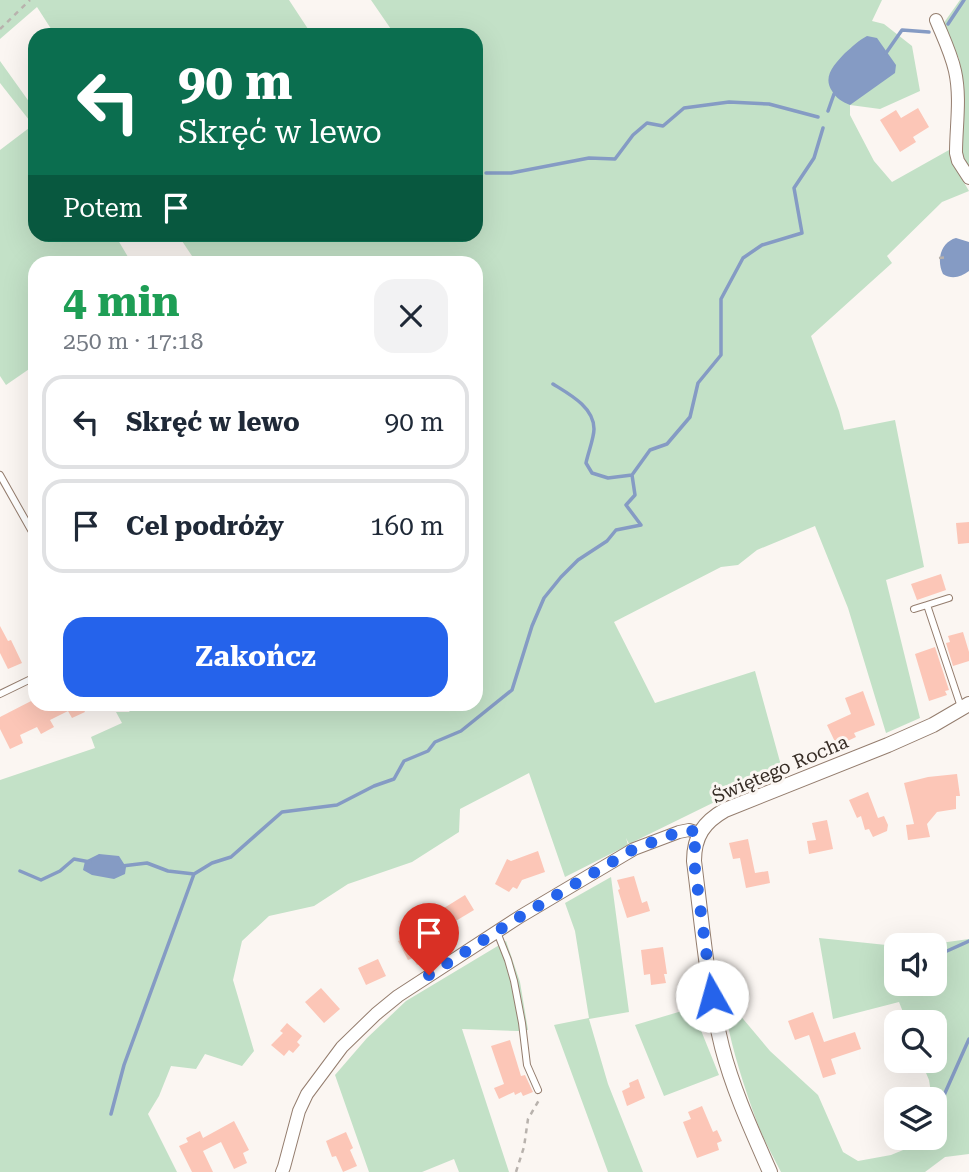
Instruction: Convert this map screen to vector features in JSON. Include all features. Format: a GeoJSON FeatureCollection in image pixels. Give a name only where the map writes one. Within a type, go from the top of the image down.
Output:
{"type":"FeatureCollection","features":[{"type":"Feature","properties":{"kind":"street"},"geometry":{"type":"LineString","coordinates":[[936,20],[955,69],[956,153],[969,178]]}},
{"type":"Feature","properties":{"kind":"street","name":"Świętego Rocha"},"geometry":{"type":"LineString","coordinates":[[699,833],[707,822],[725,810],[888,745],[933,725],[965,706]]}},
{"type":"Feature","properties":{"kind":"street"},"geometry":{"type":"LineString","coordinates":[[282,1172],[299,1111],[307,1094],[342,1047],[376,1014],[398,996],[497,932],[644,844],[689,830],[699,833],[694,861],[716,1019],[723,1050],[735,1087],[770,1172]]}},
{"type":"Feature","properties":{"kind":"lane"},"geometry":{"type":"LineString","coordinates":[[0,475],[28,525]]}},
{"type":"Feature","properties":{"kind":"lane"},"geometry":{"type":"LineString","coordinates":[[914,609],[949,598]]}},
{"type":"Feature","properties":{"kind":"lane"},"geometry":{"type":"LineString","coordinates":[[927,605],[965,706]]}},
{"type":"Feature","properties":{"kind":"lane"},"geometry":{"type":"LineString","coordinates":[[0,694],[28,680]]}},
{"type":"Feature","properties":{"kind":"lane"},"geometry":{"type":"LineString","coordinates":[[497,932],[514,981],[527,1065],[538,1090]]}},
{"type":"Feature","properties":{"kind":"path"},"geometry":{"type":"LineString","coordinates":[[0,29],[30,0]]}},
{"type":"Feature","properties":{"kind":"path"},"geometry":{"type":"LineString","coordinates":[[939,258],[949,257]]}},
{"type":"Feature","properties":{"kind":"path"},"geometry":{"type":"LineString","coordinates":[[516,1172],[524,1147],[528,1119],[537,1105],[538,1090]]}},
{"type":"Feature","properties":{"kind":"green space"},"geometry":{"type":"Polygon","coordinates":[[[0,0],[289,0],[307,28],[50,28],[37,7],[0,39],[0,0]]]}},
{"type":"Feature","properties":{"kind":"green space"},"geometry":{"type":"Polygon","coordinates":[[[371,0],[882,0],[872,21],[884,24],[912,46],[920,91],[880,109],[850,105],[850,115],[874,161],[892,182],[949,150],[952,162],[969,191],[942,202],[887,256],[892,263],[811,336],[844,430],[895,420],[924,567],[886,580],[920,718],[886,733],[848,608],[815,526],[757,550],[738,565],[721,567],[614,622],[655,703],[755,671],[782,769],[629,844],[626,838],[628,845],[565,877],[529,773],[460,809],[459,832],[412,862],[348,884],[314,906],[269,916],[242,941],[233,980],[254,1051],[242,1066],[205,1054],[196,1069],[171,1066],[159,1096],[148,1114],[177,1172],[0,1172],[0,780],[95,748],[91,737],[122,723],[116,712],[483,711],[483,256],[192,256],[183,242],[483,242],[483,28],[390,28],[371,0]]]}},
{"type":"Feature","properties":{"kind":"green space"},"geometry":{"type":"Polygon","coordinates":[[[960,0],[969,0],[969,167],[961,157],[962,86],[959,59],[943,24],[960,0]]]}},
{"type":"Feature","properties":{"kind":"green space"},"geometry":{"type":"Polygon","coordinates":[[[0,61],[28,100],[28,119],[0,83],[0,61]]]}},
{"type":"Feature","properties":{"kind":"green space"},"geometry":{"type":"Polygon","coordinates":[[[28,129],[28,242],[119,242],[127,256],[28,256],[28,370],[6,385],[0,376],[0,150],[28,129]]]}},
{"type":"Feature","properties":{"kind":"green space"},"geometry":{"type":"Polygon","coordinates":[[[611,877],[629,1012],[589,1019],[608,1084],[643,1172],[608,1172],[554,1025],[589,1018],[575,931],[565,903],[611,877]]]}},
{"type":"Feature","properties":{"kind":"green space"},"geometry":{"type":"Polygon","coordinates":[[[819,938],[884,945],[884,996],[947,996],[947,942],[969,939],[969,1154],[945,1157],[925,1172],[781,1172],[762,1135],[746,1091],[732,1043],[723,995],[770,1051],[818,1095],[843,1152],[858,1161],[903,1150],[947,1150],[947,1087],[930,1087],[926,1073],[947,1073],[947,1010],[902,1010],[899,1002],[833,1019],[819,938]]]}},
{"type":"Feature","properties":{"kind":"green space"},"geometry":{"type":"Polygon","coordinates":[[[506,941],[520,982],[528,1030],[462,1029],[509,1172],[459,1172],[454,1159],[422,1172],[369,1172],[335,1075],[367,1038],[406,1001],[506,941]]]}},
{"type":"Feature","properties":{"kind":"green space"},"geometry":{"type":"Polygon","coordinates":[[[692,1008],[719,1075],[664,1096],[635,1025],[692,1008]]]}},
{"type":"Feature","properties":{"kind":"water"},"geometry":{"type":"Polygon","coordinates":[[[867,36],[877,38],[896,65],[895,73],[850,105],[840,100],[829,86],[829,75],[845,53],[867,36]]]}},
{"type":"Feature","properties":{"kind":"water"},"geometry":{"type":"Polygon","coordinates":[[[956,238],[969,242],[969,271],[950,277],[943,274],[940,258],[943,247],[956,238]]]}},
{"type":"Feature","properties":{"kind":"water"},"geometry":{"type":"Polygon","coordinates":[[[99,854],[119,856],[126,867],[125,874],[114,879],[92,875],[83,870],[85,861],[99,854]]]}},
{"type":"Feature","properties":{"kind":"building"},"geometry":{"type":"Polygon","coordinates":[[[918,108],[929,127],[913,137],[916,142],[900,152],[880,120],[896,110],[901,118],[918,108]]]}},
{"type":"Feature","properties":{"kind":"building"},"geometry":{"type":"Polygon","coordinates":[[[969,522],[969,543],[958,544],[956,523],[969,522]]]}},
{"type":"Feature","properties":{"kind":"building"},"geometry":{"type":"Polygon","coordinates":[[[941,574],[946,590],[917,600],[911,584],[941,574]]]}},
{"type":"Feature","properties":{"kind":"building"},"geometry":{"type":"Polygon","coordinates":[[[0,626],[8,641],[11,640],[22,663],[8,669],[0,653],[0,626]]]}},
{"type":"Feature","properties":{"kind":"building"},"geometry":{"type":"Polygon","coordinates":[[[963,632],[969,661],[953,666],[946,643],[950,642],[948,636],[963,632]]]}},
{"type":"Feature","properties":{"kind":"building"},"geometry":{"type":"Polygon","coordinates":[[[935,647],[949,690],[945,691],[947,695],[929,701],[915,654],[935,647]]]}},
{"type":"Feature","properties":{"kind":"building"},"geometry":{"type":"Polygon","coordinates":[[[863,691],[875,725],[854,733],[856,737],[837,746],[827,725],[851,714],[845,698],[863,691]]]}},
{"type":"Feature","properties":{"kind":"building"},"geometry":{"type":"Polygon","coordinates":[[[28,703],[28,711],[68,711],[50,720],[54,727],[41,734],[37,727],[20,735],[23,743],[10,749],[0,729],[0,717],[28,703]]]}},
{"type":"Feature","properties":{"kind":"building"},"geometry":{"type":"Polygon","coordinates":[[[68,711],[84,711],[85,712],[72,718],[68,711]]]}},
{"type":"Feature","properties":{"kind":"building"},"geometry":{"type":"Polygon","coordinates":[[[957,774],[960,796],[956,796],[956,809],[937,812],[927,824],[930,837],[908,840],[906,825],[914,824],[904,783],[957,774]]]}},
{"type":"Feature","properties":{"kind":"building"},"geometry":{"type":"Polygon","coordinates":[[[868,792],[878,818],[884,816],[888,825],[887,831],[873,837],[869,829],[865,830],[861,816],[857,818],[849,800],[868,792]]]}},
{"type":"Feature","properties":{"kind":"building"},"geometry":{"type":"Polygon","coordinates":[[[827,820],[833,849],[809,854],[807,841],[816,840],[812,823],[827,820]]]}},
{"type":"Feature","properties":{"kind":"building"},"geometry":{"type":"Polygon","coordinates":[[[748,839],[755,873],[768,871],[770,883],[746,888],[740,858],[733,859],[729,843],[748,839]]]}},
{"type":"Feature","properties":{"kind":"building"},"geometry":{"type":"Polygon","coordinates":[[[538,851],[545,872],[522,880],[517,889],[513,887],[509,892],[495,884],[507,859],[511,861],[538,851]]]}},
{"type":"Feature","properties":{"kind":"building"},"geometry":{"type":"Polygon","coordinates":[[[634,876],[642,903],[647,901],[650,911],[627,918],[617,880],[634,876]]]}},
{"type":"Feature","properties":{"kind":"building"},"geometry":{"type":"Polygon","coordinates":[[[465,895],[474,910],[449,925],[442,914],[446,912],[444,908],[465,895]]]}},
{"type":"Feature","properties":{"kind":"building"},"geometry":{"type":"Polygon","coordinates":[[[410,935],[413,939],[417,936],[429,959],[417,965],[413,958],[408,960],[398,941],[410,935]]]}},
{"type":"Feature","properties":{"kind":"building"},"geometry":{"type":"Polygon","coordinates":[[[663,947],[666,983],[651,985],[650,974],[644,975],[641,950],[663,947]]]}},
{"type":"Feature","properties":{"kind":"building"},"geometry":{"type":"Polygon","coordinates":[[[378,959],[386,976],[366,985],[358,968],[378,959]]]}},
{"type":"Feature","properties":{"kind":"building"},"geometry":{"type":"Polygon","coordinates":[[[321,988],[340,1009],[324,1023],[305,1002],[321,988]]]}},
{"type":"Feature","properties":{"kind":"building"},"geometry":{"type":"Polygon","coordinates":[[[813,1012],[824,1042],[855,1032],[861,1049],[831,1059],[836,1074],[823,1078],[809,1035],[795,1040],[788,1021],[813,1012]]]}},
{"type":"Feature","properties":{"kind":"building"},"geometry":{"type":"Polygon","coordinates":[[[287,1023],[302,1036],[297,1042],[300,1045],[293,1053],[289,1050],[284,1056],[271,1045],[283,1033],[280,1031],[287,1023]]]}},
{"type":"Feature","properties":{"kind":"building"},"geometry":{"type":"Polygon","coordinates":[[[510,1040],[521,1076],[525,1075],[533,1092],[523,1096],[521,1092],[515,1095],[514,1092],[499,1099],[494,1088],[504,1084],[491,1046],[510,1040]]]}},
{"type":"Feature","properties":{"kind":"building"},"geometry":{"type":"Polygon","coordinates":[[[638,1079],[645,1098],[627,1106],[622,1091],[630,1087],[629,1083],[638,1079]]]}},
{"type":"Feature","properties":{"kind":"building"},"geometry":{"type":"Polygon","coordinates":[[[702,1106],[713,1132],[717,1130],[722,1141],[717,1143],[719,1150],[697,1158],[683,1122],[691,1119],[688,1112],[702,1106]]]}},
{"type":"Feature","properties":{"kind":"building"},"geometry":{"type":"Polygon","coordinates":[[[234,1121],[249,1150],[243,1153],[247,1163],[234,1169],[221,1142],[203,1151],[213,1172],[192,1172],[179,1146],[188,1142],[186,1138],[200,1131],[203,1138],[234,1121]]]}},
{"type":"Feature","properties":{"kind":"building"},"geometry":{"type":"Polygon","coordinates":[[[346,1132],[357,1166],[343,1172],[336,1156],[332,1157],[326,1141],[346,1132]]]}},
{"type":"Feature","properties":{"kind":"waterway"},"geometry":{"type":"LineString","coordinates":[[948,24],[964,0]]}},
{"type":"Feature","properties":{"kind":"waterway"},"geometry":{"type":"LineString","coordinates":[[886,53],[902,30],[929,32]]}},
{"type":"Feature","properties":{"kind":"waterway"},"geometry":{"type":"LineString","coordinates":[[828,111],[834,94],[837,93]]}},
{"type":"Feature","properties":{"kind":"waterway"},"geometry":{"type":"LineString","coordinates":[[486,173],[511,173],[589,158],[615,159],[633,135],[647,123],[663,126],[684,108],[729,102],[769,104],[818,117]]}},
{"type":"Feature","properties":{"kind":"waterway"},"geometry":{"type":"LineString","coordinates":[[122,866],[147,863],[168,871],[194,874],[212,863],[231,857],[282,812],[337,805],[394,779],[404,761],[428,751],[435,742],[461,731],[512,690],[532,626],[544,598],[578,560],[607,541],[616,530],[641,525],[626,505],[635,495],[632,475],[650,450],[667,444],[690,417],[698,383],[721,355],[721,299],[743,258],[762,245],[802,233],[794,188],[814,158],[823,128]]}},
{"type":"Feature","properties":{"kind":"waterway"},"geometry":{"type":"LineString","coordinates":[[553,384],[580,402],[590,414],[594,433],[586,463],[592,473],[608,478],[632,475]]}},
{"type":"Feature","properties":{"kind":"waterway"},"geometry":{"type":"LineString","coordinates":[[20,871],[41,880],[60,871],[74,859],[90,862]]}},
{"type":"Feature","properties":{"kind":"waterway"},"geometry":{"type":"LineString","coordinates":[[111,1114],[124,1065],[194,874]]}},
{"type":"Feature","properties":{"kind":"waterway"},"geometry":{"type":"LineString","coordinates":[[947,951],[969,941]]}},
{"type":"Feature","properties":{"kind":"waterway"},"geometry":{"type":"LineString","coordinates":[[947,1088],[969,1039]]}},
{"type":"Feature","properties":{"kind":"route"},"geometry":{"type":"LineString","coordinates":[[429,975],[632,850],[664,836],[689,830],[699,833],[694,861],[712,996]]}}]}
